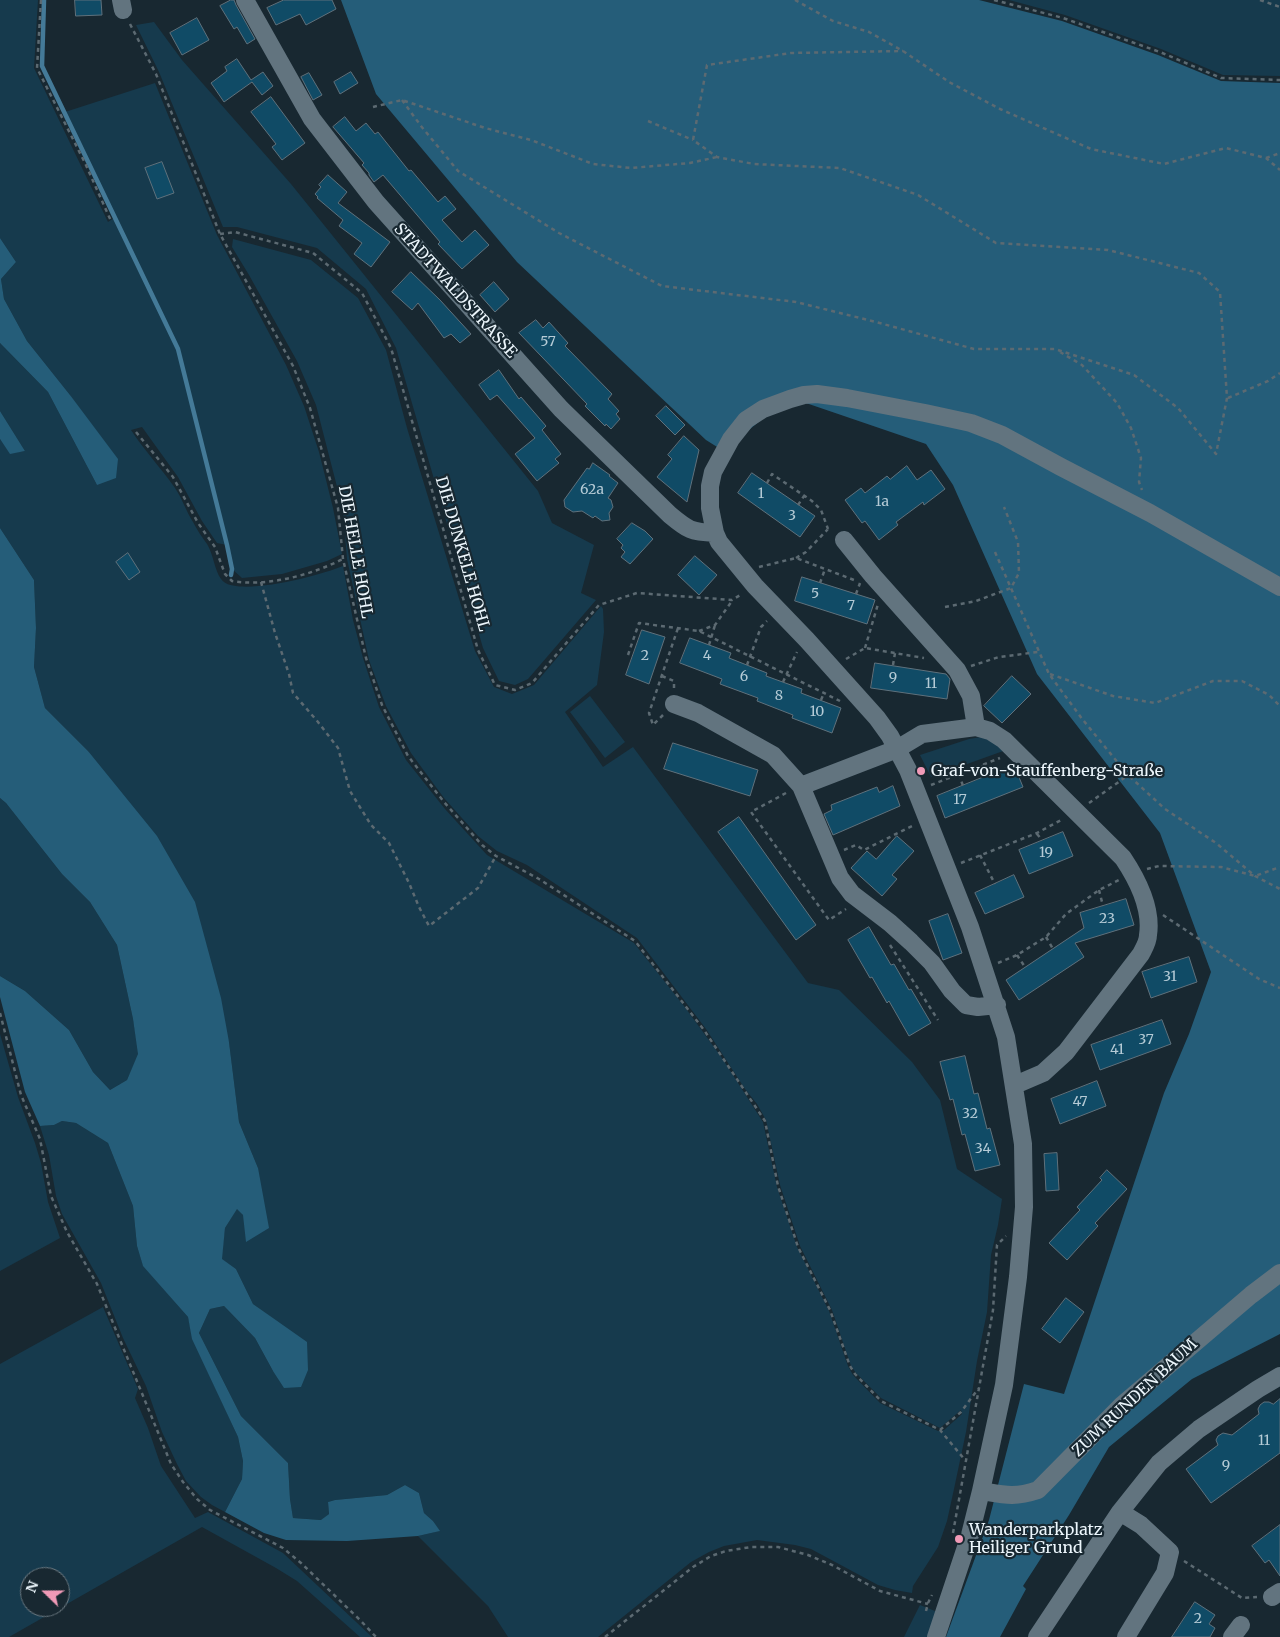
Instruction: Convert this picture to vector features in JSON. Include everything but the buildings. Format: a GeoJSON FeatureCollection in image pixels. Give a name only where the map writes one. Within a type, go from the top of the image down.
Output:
{"type":"FeatureCollection","features":[{"type":"Feature","properties":{"kind":"street","name":"STADTWALDSTRASSE"},"geometry":{"type":"LineString","coordinates":[[245,0],[312,119],[376,202],[561,409],[663,509],[689,530],[715,532]]}},
{"type":"Feature","properties":{"kind":"street"},"geometry":{"type":"LineString","coordinates":[[936,1637],[970,1536],[981,1491],[1004,1385],[1018,1277],[1023,1216],[1023,1144],[1006,1037],[970,927],[928,818],[897,749],[877,718],[742,571],[727,552],[715,532],[710,508],[711,480],[717,462],[738,429],[746,420],[763,409],[790,398],[804,395],[816,394],[847,398],[962,421],[1002,435],[1150,513],[1280,586]]}},
{"type":"Feature","properties":{"kind":"street"},"geometry":{"type":"LineString","coordinates":[[844,540],[957,670],[971,696],[976,727]]}},
{"type":"Feature","properties":{"kind":"street"},"geometry":{"type":"LineString","coordinates":[[674,704],[698,713],[773,755],[831,856],[840,878],[852,894],[890,923],[932,963],[952,991],[966,1004],[978,1007],[997,1005]]}},
{"type":"Feature","properties":{"kind":"street"},"geometry":{"type":"LineString","coordinates":[[794,790],[897,749],[922,734],[976,727],[990,731],[1004,740],[1123,858],[1133,873],[1145,903],[1148,935],[1141,954],[1066,1052],[1043,1073],[1015,1085]]}},
{"type":"Feature","properties":{"kind":"street","name":"ZUM RUNDEN BAUM"},"geometry":{"type":"LineString","coordinates":[[981,1491],[1010,1496],[1038,1490],[1122,1405],[1251,1295],[1280,1274]]}},
{"type":"Feature","properties":{"kind":"street"},"geometry":{"type":"LineString","coordinates":[[1037,1637],[1120,1512],[1159,1463],[1199,1429],[1258,1388],[1280,1376]]}},
{"type":"Feature","properties":{"kind":"street"},"geometry":{"type":"LineString","coordinates":[[1120,1512],[1141,1525],[1170,1552],[1165,1573],[1126,1637]]}},
{"type":"Feature","properties":{"kind":"path"},"geometry":{"type":"LineString","coordinates":[[41,0],[37,68],[85,163],[110,221]]}},
{"type":"Feature","properties":{"kind":"path"},"geometry":{"type":"LineString","coordinates":[[795,0],[833,21],[870,32],[903,51],[949,82],[1000,109],[1091,149],[1164,164],[1226,148],[1266,158],[1280,170]]}},
{"type":"Feature","properties":{"kind":"path"},"geometry":{"type":"LineString","coordinates":[[994,0],[1072,21],[1160,52],[1221,78],[1280,80]]}},
{"type":"Feature","properties":{"kind":"path"},"geometry":{"type":"LineString","coordinates":[[1260,0],[1280,7]]}},
{"type":"Feature","properties":{"kind":"path","name":"DIE HELLE HOHL"},"geometry":{"type":"LineString","coordinates":[[122,5],[156,74],[220,234],[293,366],[310,408],[338,508],[343,559],[366,658],[382,705],[408,756],[477,841],[496,856],[524,870],[636,941],[704,1030],[765,1121],[778,1186],[798,1247],[830,1310],[850,1366],[855,1374],[881,1400],[940,1430]]}},
{"type":"Feature","properties":{"kind":"path"},"geometry":{"type":"LineString","coordinates":[[693,140],[707,65],[791,53],[903,51]]}},
{"type":"Feature","properties":{"kind":"path"},"geometry":{"type":"LineString","coordinates":[[374,107],[402,100],[485,128],[531,140],[593,164],[631,168],[690,163],[717,157],[754,164],[840,168],[918,195],[996,243],[1108,250],[1199,273],[1220,292],[1227,398],[1216,454],[1178,408],[1134,375],[1055,349],[974,349],[796,302],[662,286],[559,233],[458,171],[402,100]]}},
{"type":"Feature","properties":{"kind":"path"},"geometry":{"type":"LineString","coordinates":[[648,121],[693,140],[717,157]]}},
{"type":"Feature","properties":{"kind":"path"},"geometry":{"type":"LineString","coordinates":[[1266,158],[1280,153]]}},
{"type":"Feature","properties":{"kind":"path","name":"DIE DUNKELE HOHL"},"geometry":{"type":"LineString","coordinates":[[220,234],[236,232],[313,253],[362,293],[391,348],[478,650],[495,684],[515,690],[532,683],[599,605],[637,593],[732,600]]}},
{"type":"Feature","properties":{"kind":"path"},"geometry":{"type":"LineString","coordinates":[[1055,349],[1082,365],[1118,403],[1131,428],[1141,458],[1139,482],[1150,513]]}},
{"type":"Feature","properties":{"kind":"path"},"geometry":{"type":"LineString","coordinates":[[1227,398],[1268,381],[1280,373]]}},
{"type":"Feature","properties":{"kind":"path"},"geometry":{"type":"LineString","coordinates":[[136,432],[173,477],[198,523],[215,547],[225,574],[232,581],[261,582],[304,575],[326,568],[343,559]]}},
{"type":"Feature","properties":{"kind":"path"},"geometry":{"type":"LineString","coordinates":[[742,571],[796,558],[806,552],[828,529],[821,510],[804,496],[772,474],[767,483]]}},
{"type":"Feature","properties":{"kind":"path"},"geometry":{"type":"LineString","coordinates":[[798,505],[804,496]]}},
{"type":"Feature","properties":{"kind":"path"},"geometry":{"type":"LineString","coordinates":[[945,607],[976,601],[1011,588],[1019,573],[1018,542],[1004,507]]}},
{"type":"Feature","properties":{"kind":"path"},"geometry":{"type":"LineString","coordinates":[[995,552],[1049,674],[1083,720],[1128,775],[1165,809],[1216,843],[1255,876]]}},
{"type":"Feature","properties":{"kind":"path"},"geometry":{"type":"LineString","coordinates":[[796,558],[871,586],[884,588],[865,648]]}},
{"type":"Feature","properties":{"kind":"path"},"geometry":{"type":"LineString","coordinates":[[820,582],[825,569]]}},
{"type":"Feature","properties":{"kind":"path"},"geometry":{"type":"LineString","coordinates":[[261,582],[275,633],[290,674],[294,693],[338,748],[350,792],[371,825],[390,843],[419,907],[430,926],[478,888],[496,856]]}},
{"type":"Feature","properties":{"kind":"path"},"geometry":{"type":"LineString","coordinates":[[856,594],[860,582]]}},
{"type":"Feature","properties":{"kind":"path"},"geometry":{"type":"LineString","coordinates":[[709,645],[715,625],[732,600],[756,586]]}},
{"type":"Feature","properties":{"kind":"path"},"geometry":{"type":"LineString","coordinates":[[748,665],[761,627],[777,609]]}},
{"type":"Feature","properties":{"kind":"path"},"geometry":{"type":"LineString","coordinates":[[628,655],[639,623],[699,631],[842,703],[855,693]]}},
{"type":"Feature","properties":{"kind":"path"},"geometry":{"type":"LineString","coordinates":[[699,631],[715,625]]}},
{"type":"Feature","properties":{"kind":"path"},"geometry":{"type":"LineString","coordinates":[[662,676],[674,681],[674,704],[653,725],[649,713],[678,628]]}},
{"type":"Feature","properties":{"kind":"path"},"geometry":{"type":"LineString","coordinates":[[783,682],[800,646],[807,640]]}},
{"type":"Feature","properties":{"kind":"path"},"geometry":{"type":"LineString","coordinates":[[832,667],[865,648],[924,658]]}},
{"type":"Feature","properties":{"kind":"path"},"geometry":{"type":"LineString","coordinates":[[957,670],[999,657],[1038,652]]}},
{"type":"Feature","properties":{"kind":"path"},"geometry":{"type":"LineString","coordinates":[[893,666],[895,653]]}},
{"type":"Feature","properties":{"kind":"path"},"geometry":{"type":"LineString","coordinates":[[1049,674],[1113,696],[1155,703],[1213,681],[1242,681],[1269,695],[1280,706]]}},
{"type":"Feature","properties":{"kind":"path"},"geometry":{"type":"LineString","coordinates":[[821,700],[824,693]]}},
{"type":"Feature","properties":{"kind":"path"},"geometry":{"type":"LineString","coordinates":[[916,790],[1016,752]]}},
{"type":"Feature","properties":{"kind":"path"},"geometry":{"type":"LineString","coordinates":[[982,765],[986,776]]}},
{"type":"Feature","properties":{"kind":"path"},"geometry":{"type":"LineString","coordinates":[[959,774],[963,786]]}},
{"type":"Feature","properties":{"kind":"path"},"geometry":{"type":"LineString","coordinates":[[962,863],[1037,833],[1078,812],[1128,775]]}},
{"type":"Feature","properties":{"kind":"path"},"geometry":{"type":"LineString","coordinates":[[794,790],[751,812],[829,920],[851,905]]}},
{"type":"Feature","properties":{"kind":"path"},"geometry":{"type":"LineString","coordinates":[[831,856],[856,844],[864,850],[928,818]]}},
{"type":"Feature","properties":{"kind":"path"},"geometry":{"type":"LineString","coordinates":[[1037,833],[1042,840]]}},
{"type":"Feature","properties":{"kind":"path"},"geometry":{"type":"LineString","coordinates":[[980,855],[995,884]]}},
{"type":"Feature","properties":{"kind":"path"},"geometry":{"type":"LineString","coordinates":[[998,963],[1017,955],[1046,937],[1066,914],[1099,890],[1133,873],[1159,866],[1221,867],[1255,876],[1280,889]]}},
{"type":"Feature","properties":{"kind":"path"},"geometry":{"type":"LineString","coordinates":[[1255,876],[1280,867]]}},
{"type":"Feature","properties":{"kind":"path"},"geometry":{"type":"LineString","coordinates":[[1099,890],[1103,906]]}},
{"type":"Feature","properties":{"kind":"path"},"geometry":{"type":"LineString","coordinates":[[1145,903],[1260,979],[1280,988]]}},
{"type":"Feature","properties":{"kind":"path"},"geometry":{"type":"LineString","coordinates":[[1046,937],[1053,949]]}},
{"type":"Feature","properties":{"kind":"path"},"geometry":{"type":"LineString","coordinates":[[889,944],[938,1020]]}},
{"type":"Feature","properties":{"kind":"path"},"geometry":{"type":"LineString","coordinates":[[1017,955],[1025,967]]}},
{"type":"Feature","properties":{"kind":"path"},"geometry":{"type":"LineString","coordinates":[[0,1013],[21,1094],[40,1139],[51,1196],[67,1232],[98,1284],[171,1464],[197,1499],[210,1510],[283,1548],[301,1563],[376,1637]]}},
{"type":"Feature","properties":{"kind":"path"},"geometry":{"type":"LineString","coordinates":[[952,1534],[992,1310],[997,1246],[1023,1216]]}},
{"type":"Feature","properties":{"kind":"path"},"geometry":{"type":"LineString","coordinates":[[965,1460],[940,1430],[961,1412],[979,1388]]}},
{"type":"Feature","properties":{"kind":"path"},"geometry":{"type":"LineString","coordinates":[[605,1637],[693,1567],[711,1556],[726,1550],[778,1547],[832,1565],[880,1591],[928,1603],[935,1589]]}},
{"type":"Feature","properties":{"kind":"path"},"geometry":{"type":"LineString","coordinates":[[1170,1552],[1242,1598]]}},
{"type":"Feature","properties":{"kind":"shaded area"},"geometry":{"type":"Polygon","coordinates":[[[0,0],[38,0],[34,68],[108,222],[114,218],[65,112],[155,83],[217,235],[286,365],[304,406],[319,452],[342,554],[327,561],[282,574],[242,578],[232,569],[227,545],[217,543],[202,521],[178,477],[142,427],[131,430],[177,492],[207,544],[221,579],[234,586],[248,587],[283,583],[343,566],[353,620],[363,658],[379,707],[406,760],[445,809],[487,855],[634,943],[684,1006],[722,1058],[763,1122],[777,1187],[797,1247],[829,1311],[848,1366],[853,1375],[880,1403],[938,1431],[944,1430],[962,1414],[961,1410],[940,1428],[881,1398],[851,1366],[832,1310],[800,1246],[780,1185],[766,1120],[706,1029],[637,938],[527,865],[497,851],[478,836],[444,798],[411,753],[386,706],[369,660],[347,559],[343,510],[316,405],[297,361],[232,247],[233,239],[311,260],[358,298],[386,350],[407,428],[475,651],[494,687],[512,694],[534,685],[601,606],[603,609],[604,632],[597,685],[565,712],[603,767],[633,747],[808,983],[839,990],[912,1062],[940,1100],[957,1169],[1002,1199],[991,1255],[987,1312],[966,1432],[947,1521],[938,1547],[913,1586],[912,1593],[878,1585],[811,1549],[757,1540],[724,1546],[691,1562],[598,1637],[508,1637],[488,1606],[418,1536],[439,1531],[433,1521],[424,1513],[419,1493],[405,1485],[387,1495],[328,1502],[329,1514],[322,1520],[293,1518],[288,1463],[241,1416],[199,1333],[210,1309],[224,1306],[255,1338],[273,1371],[272,1318],[253,1304],[236,1269],[221,1259],[225,1228],[237,1208],[243,1215],[258,1168],[239,1122],[229,1042],[88,751],[45,708],[34,667],[36,628],[34,580],[0,528],[0,439],[10,453],[25,451],[0,411],[0,343],[48,392],[97,485],[70,395],[27,341],[4,299],[1,279],[16,262],[0,238],[0,0]]]}},
{"type":"Feature","properties":{"kind":"shaded area"},"geometry":{"type":"Polygon","coordinates":[[[341,0],[979,0],[1062,21],[1158,55],[1221,81],[1280,83],[1280,1334],[1192,1379],[1109,1447],[1069,1515],[1023,1586],[1026,1589],[1000,1637],[946,1637],[989,1520],[1024,1384],[1064,1394],[1164,1093],[1189,1034],[1211,972],[1160,833],[1037,674],[953,485],[926,444],[803,402],[767,415],[744,434],[730,455],[706,440],[517,262],[376,94],[341,0]]]}},
{"type":"Feature","properties":{"kind":"shaded area"},"geometry":{"type":"Polygon","coordinates":[[[1009,0],[1280,0],[1280,76],[1223,75],[1161,49],[1065,15],[1009,0]]]}},
{"type":"Feature","properties":{"kind":"shaded area"},"geometry":{"type":"Polygon","coordinates":[[[154,22],[182,60],[291,184],[538,491],[552,523],[594,545],[581,593],[596,600],[528,679],[515,685],[499,681],[483,648],[396,348],[366,289],[317,248],[237,227],[223,227],[159,72],[136,25],[154,22]]]}},
{"type":"Feature","properties":{"kind":"shaded area"},"geometry":{"type":"Polygon","coordinates":[[[0,238],[16,262],[1,279],[4,299],[27,341],[118,459],[116,478],[97,485],[48,392],[0,343],[0,238]]]}},
{"type":"Feature","properties":{"kind":"shaded area"},"geometry":{"type":"Polygon","coordinates":[[[0,411],[25,451],[10,454],[0,439],[0,411]]]}},
{"type":"Feature","properties":{"kind":"shaded area"},"geometry":{"type":"Polygon","coordinates":[[[0,528],[34,580],[36,628],[34,667],[45,708],[88,751],[157,836],[195,902],[221,998],[229,1042],[239,1122],[258,1168],[269,1228],[246,1242],[243,1215],[237,1209],[225,1228],[222,1259],[236,1269],[253,1304],[307,1342],[308,1370],[301,1387],[284,1388],[255,1338],[224,1306],[210,1309],[199,1333],[241,1416],[288,1463],[293,1518],[321,1520],[329,1514],[328,1502],[387,1495],[405,1485],[419,1493],[424,1513],[440,1531],[418,1536],[347,1541],[286,1540],[264,1533],[225,1512],[242,1479],[243,1461],[238,1437],[192,1339],[188,1317],[143,1266],[137,1246],[133,1206],[108,1143],[76,1123],[62,1121],[54,1125],[40,1126],[25,1092],[0,997],[0,976],[25,991],[69,1030],[93,1072],[110,1090],[127,1080],[138,1054],[133,1019],[117,945],[90,902],[62,874],[0,798],[0,528]]]}},
{"type":"Feature","properties":{"kind":"shaded area"},"geometry":{"type":"Polygon","coordinates":[[[590,696],[625,742],[605,758],[570,712],[590,696]]]}},
{"type":"Feature","properties":{"kind":"shaded area"},"geometry":{"type":"Polygon","coordinates":[[[987,736],[1006,750],[931,777],[920,755],[969,739],[987,736]]]}},
{"type":"Feature","properties":{"kind":"shaded area"},"geometry":{"type":"Polygon","coordinates":[[[0,798],[62,874],[90,902],[117,945],[139,1054],[127,1080],[110,1090],[93,1072],[69,1030],[25,991],[0,976],[0,798]]]}},
{"type":"Feature","properties":{"kind":"shaded area"},"geometry":{"type":"Polygon","coordinates":[[[0,1034],[18,1097],[41,1163],[48,1202],[60,1238],[0,1271],[0,1034]]]}},
{"type":"Feature","properties":{"kind":"shaded area"},"geometry":{"type":"Polygon","coordinates":[[[62,1121],[76,1123],[108,1143],[133,1206],[137,1246],[143,1265],[188,1317],[193,1339],[238,1437],[243,1461],[242,1479],[225,1512],[201,1497],[186,1481],[162,1432],[146,1386],[123,1338],[101,1283],[62,1214],[56,1196],[49,1155],[40,1126],[54,1125],[62,1121]]]}},
{"type":"Feature","properties":{"kind":"shaded area"},"geometry":{"type":"Polygon","coordinates":[[[103,1307],[138,1389],[135,1398],[161,1466],[195,1518],[208,1512],[283,1553],[372,1637],[360,1637],[297,1581],[202,1527],[70,1602],[70,1567],[20,1567],[20,1617],[44,1617],[9,1637],[0,1637],[0,1364],[103,1307]]]}},
{"type":"Feature","properties":{"kind":"shaded area"},"geometry":{"type":"Polygon","coordinates":[[[920,1605],[940,1613],[930,1637],[904,1637],[920,1605]]]}},
{"type":"Feature","properties":{"kind":"waterway"},"geometry":{"type":"LineString","coordinates":[[44,0],[42,66],[178,349],[227,545],[232,569],[231,575]]}},
{"type":"Feature","properties":{"kind":"place","name":"Graf-von-Stauffenberg-Straße"},"geometry":{"type":"Point","coordinates":[921,771]}},
{"type":"Feature","properties":{"kind":"place","name":"Wanderparkplatz Heiliger Grund"},"geometry":{"type":"Point","coordinates":[959,1539]}}]}
